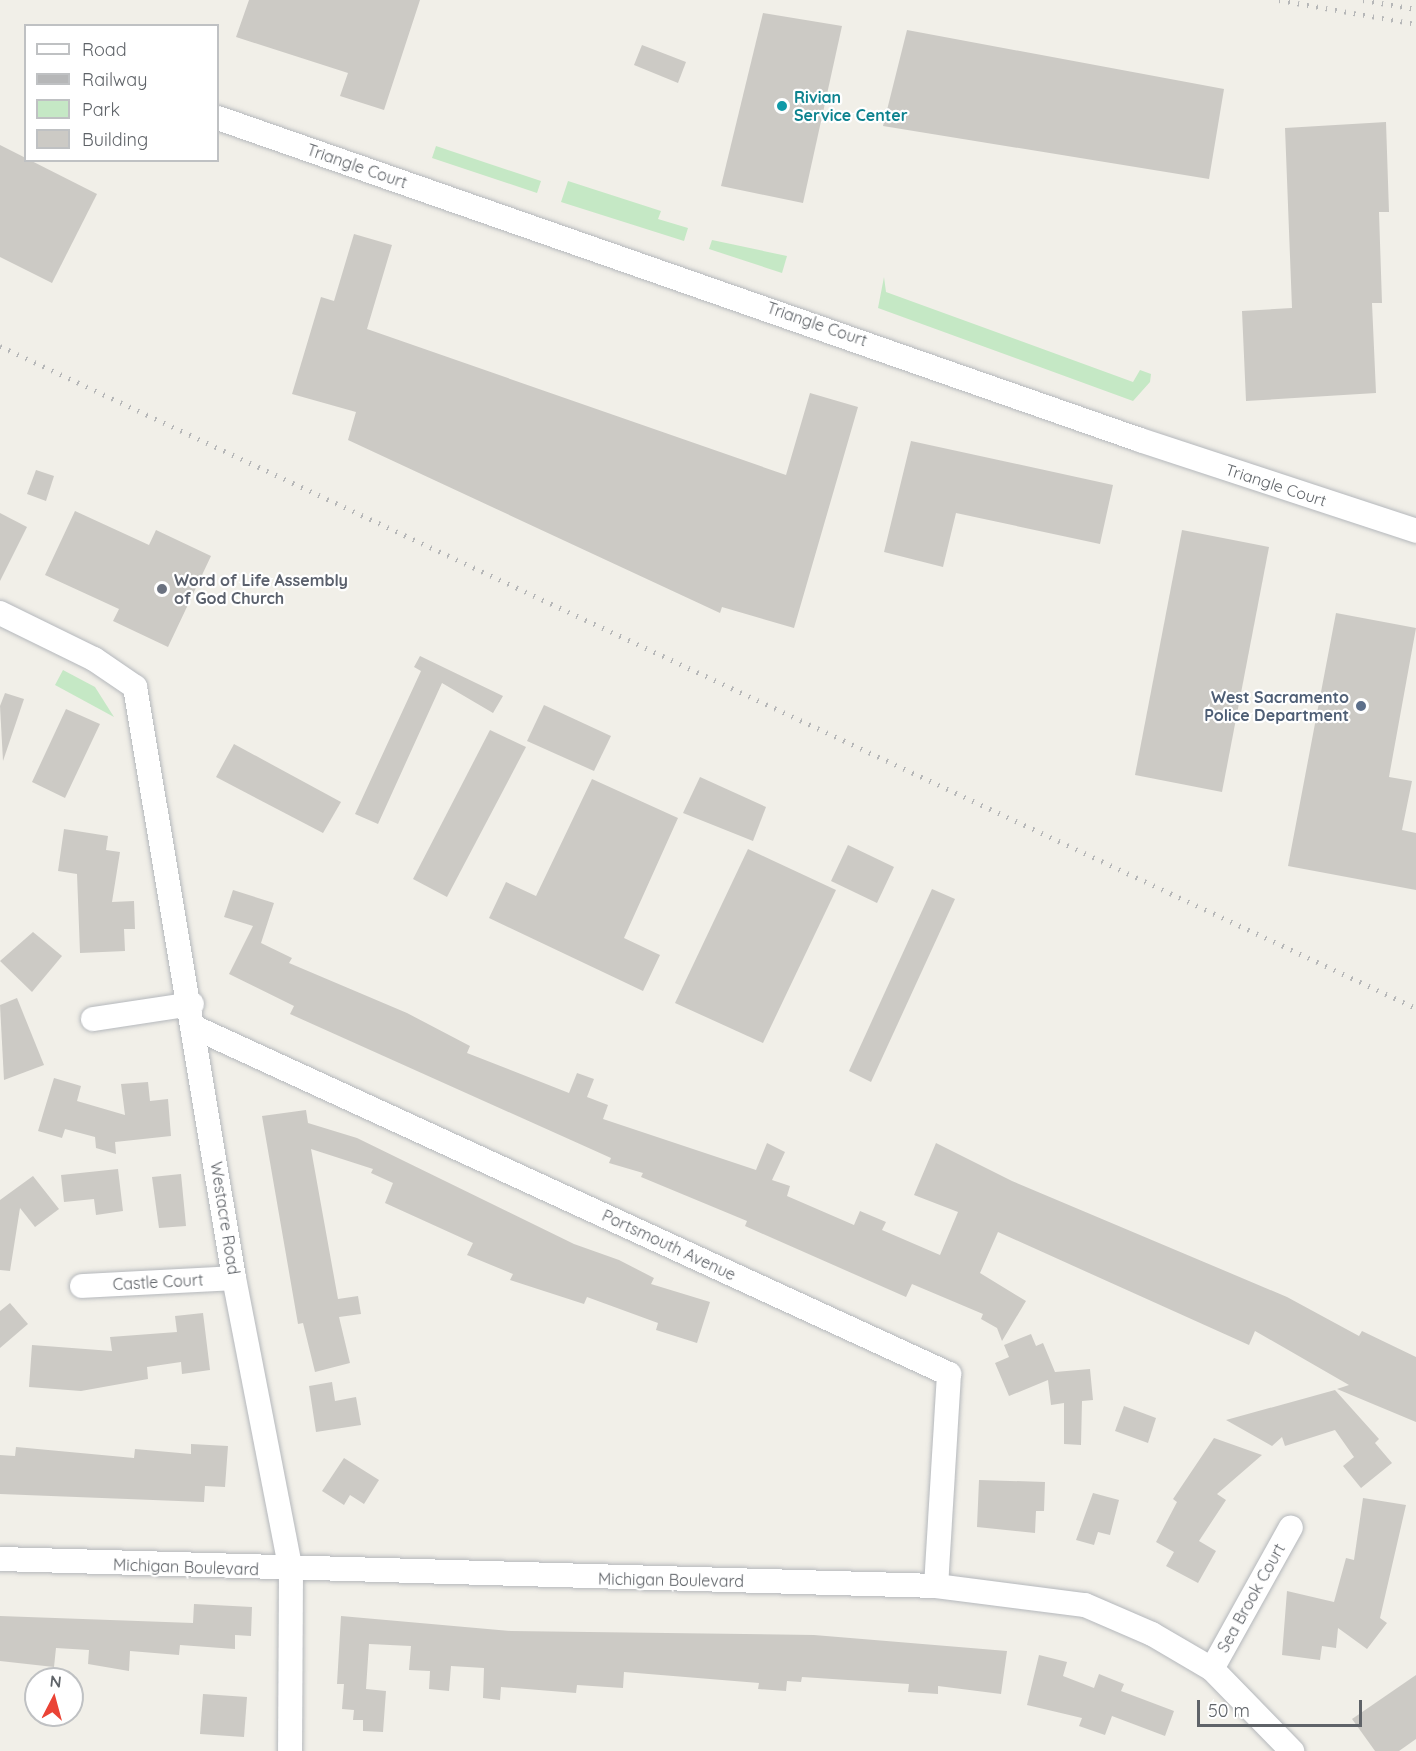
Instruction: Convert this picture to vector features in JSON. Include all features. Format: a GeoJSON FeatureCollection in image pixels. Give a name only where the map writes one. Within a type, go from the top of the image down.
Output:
{"type":"FeatureCollection","features":[{"type":"Feature","properties":{"kind":"street","name":"Triangle Court"},"geometry":{"type":"LineString","coordinates":[[219,118],[1140,440],[1416,531]]}},
{"type":"Feature","properties":{"kind":"street","name":"Westacre Road"},"geometry":{"type":"LineString","coordinates":[[0,613],[94,659],[135,687],[194,1016],[234,1278],[291,1571],[290,1751]]}},
{"type":"Feature","properties":{"kind":"street"},"geometry":{"type":"LineString","coordinates":[[93,1019],[194,1016]]}},
{"type":"Feature","properties":{"kind":"street","name":"Portsmouth Avenue"},"geometry":{"type":"LineString","coordinates":[[194,1016],[948,1374],[936,1586]]}},
{"type":"Feature","properties":{"kind":"street","name":"Castle Court"},"geometry":{"type":"LineString","coordinates":[[82,1286],[234,1278]]}},
{"type":"Feature","properties":{"kind":"street","name":"Sea Brook Court"},"geometry":{"type":"LineString","coordinates":[[1212,1669],[1291,1527]]}},
{"type":"Feature","properties":{"kind":"street","name":"Michigan Boulevard"},"geometry":{"type":"LineString","coordinates":[[0,1559],[291,1571],[936,1586],[1085,1605],[1152,1634],[1212,1669],[1292,1751]]}},
{"type":"Feature","properties":{"kind":"green space"},"geometry":{"type":"Polygon","coordinates":[[[436,146],[541,181],[537,193],[432,158],[436,146]]]}},
{"type":"Feature","properties":{"kind":"green space"},"geometry":{"type":"Polygon","coordinates":[[[568,181],[661,211],[658,219],[688,228],[684,241],[561,202],[568,181]]]}},
{"type":"Feature","properties":{"kind":"green space"},"geometry":{"type":"Polygon","coordinates":[[[712,240],[787,256],[782,273],[709,249],[712,240]]]}},
{"type":"Feature","properties":{"kind":"green space"},"geometry":{"type":"Polygon","coordinates":[[[884,277],[886,292],[1133,382],[1140,370],[1151,374],[1150,382],[1133,401],[878,308],[884,277]]]}},
{"type":"Feature","properties":{"kind":"green space"},"geometry":{"type":"Polygon","coordinates":[[[63,670],[95,687],[114,717],[55,685],[63,670]]]}},
{"type":"Feature","properties":{"kind":"building"},"geometry":{"type":"Polygon","coordinates":[[[249,0],[420,0],[384,110],[340,96],[348,73],[236,37],[249,0]]]}},
{"type":"Feature","properties":{"kind":"building","name":"Rivian Service Center"},"geometry":{"type":"Polygon","coordinates":[[[763,13],[842,26],[803,203],[721,186],[763,13]]]}},
{"type":"Feature","properties":{"kind":"building"},"geometry":{"type":"Polygon","coordinates":[[[907,30],[1224,89],[1209,179],[883,126],[907,30]]]}},
{"type":"Feature","properties":{"kind":"building"},"geometry":{"type":"Polygon","coordinates":[[[642,45],[686,62],[678,83],[634,65],[642,45]]]}},
{"type":"Feature","properties":{"kind":"building"},"geometry":{"type":"Polygon","coordinates":[[[1386,122],[1389,212],[1379,212],[1382,303],[1372,303],[1376,393],[1246,401],[1242,311],[1292,308],[1285,128],[1386,122]]]}},
{"type":"Feature","properties":{"kind":"building"},"geometry":{"type":"Polygon","coordinates":[[[0,145],[24,157],[24,162],[34,162],[97,194],[52,283],[0,257],[0,145]]]}},
{"type":"Feature","properties":{"kind":"building"},"geometry":{"type":"Polygon","coordinates":[[[354,234],[392,245],[367,329],[786,475],[810,393],[858,407],[794,628],[722,607],[720,613],[348,440],[356,412],[292,394],[321,297],[334,301],[354,234]]]}},
{"type":"Feature","properties":{"kind":"building"},"geometry":{"type":"Polygon","coordinates":[[[911,441],[1113,485],[1100,544],[956,513],[943,567],[884,552],[911,441]]]}},
{"type":"Feature","properties":{"kind":"building"},"geometry":{"type":"Polygon","coordinates":[[[36,470],[54,476],[46,501],[27,494],[36,470]]]}},
{"type":"Feature","properties":{"kind":"building"},"geometry":{"type":"Polygon","coordinates":[[[75,511],[149,545],[156,530],[211,556],[168,647],[113,621],[119,609],[45,575],[75,511]]]}},
{"type":"Feature","properties":{"kind":"building"},"geometry":{"type":"Polygon","coordinates":[[[0,513],[27,527],[0,581],[0,513]]]}},
{"type":"Feature","properties":{"kind":"building"},"geometry":{"type":"Polygon","coordinates":[[[1182,530],[1269,547],[1222,792],[1135,775],[1182,530]]]}},
{"type":"Feature","properties":{"kind":"building","name":"West Sacramento Police Department"},"geometry":{"type":"Polygon","coordinates":[[[1336,613],[1416,628],[1389,777],[1412,781],[1402,830],[1416,833],[1416,890],[1288,866],[1336,613]]]}},
{"type":"Feature","properties":{"kind":"building"},"geometry":{"type":"Polygon","coordinates":[[[420,656],[503,696],[493,713],[442,683],[378,824],[355,814],[421,671],[414,667],[420,656]]]}},
{"type":"Feature","properties":{"kind":"building"},"geometry":{"type":"Polygon","coordinates":[[[5,693],[24,699],[3,761],[0,706],[5,693]]]}},
{"type":"Feature","properties":{"kind":"building"},"geometry":{"type":"Polygon","coordinates":[[[544,705],[611,736],[594,771],[527,741],[544,705]]]}},
{"type":"Feature","properties":{"kind":"building"},"geometry":{"type":"Polygon","coordinates":[[[66,709],[100,724],[65,798],[32,782],[66,709]]]}},
{"type":"Feature","properties":{"kind":"building"},"geometry":{"type":"Polygon","coordinates":[[[490,730],[526,747],[447,897],[413,879],[490,730]]]}},
{"type":"Feature","properties":{"kind":"building"},"geometry":{"type":"Polygon","coordinates":[[[234,744],[341,802],[323,833],[216,777],[234,744]]]}},
{"type":"Feature","properties":{"kind":"building"},"geometry":{"type":"Polygon","coordinates":[[[700,777],[766,807],[753,841],[683,813],[700,777]]]}},
{"type":"Feature","properties":{"kind":"building"},"geometry":{"type":"Polygon","coordinates":[[[592,779],[678,818],[624,938],[660,955],[643,991],[489,918],[506,882],[536,896],[592,779]]]}},
{"type":"Feature","properties":{"kind":"building"},"geometry":{"type":"Polygon","coordinates":[[[64,829],[108,836],[106,850],[120,852],[112,902],[134,901],[135,929],[124,929],[125,951],[80,953],[77,874],[58,871],[64,829]]]}},
{"type":"Feature","properties":{"kind":"building"},"geometry":{"type":"Polygon","coordinates":[[[848,845],[894,867],[877,903],[831,881],[848,845]]]}},
{"type":"Feature","properties":{"kind":"building"},"geometry":{"type":"Polygon","coordinates":[[[748,849],[836,890],[763,1043],[675,1003],[748,849]]]}},
{"type":"Feature","properties":{"kind":"building"},"geometry":{"type":"Polygon","coordinates":[[[932,889],[955,899],[871,1082],[849,1071],[932,889]]]}},
{"type":"Feature","properties":{"kind":"building"},"geometry":{"type":"Polygon","coordinates":[[[233,890],[274,903],[261,943],[292,958],[289,963],[407,1013],[470,1046],[467,1053],[569,1093],[577,1073],[594,1079],[587,1097],[608,1105],[603,1119],[756,1170],[767,1143],[785,1152],[772,1180],[790,1186],[787,1196],[854,1225],[860,1211],[886,1222],[882,1230],[940,1255],[958,1212],[914,1195],[936,1143],[1012,1181],[1287,1297],[1359,1336],[1362,1331],[1416,1357],[1416,1422],[1337,1389],[1349,1385],[1255,1331],[1249,1345],[998,1232],[980,1273],[1026,1301],[1002,1341],[997,1328],[981,1319],[983,1314],[912,1284],[906,1297],[745,1226],[747,1221],[641,1177],[643,1173],[609,1163],[611,1158],[290,1014],[294,1006],[229,974],[253,926],[224,917],[233,890]]]}},
{"type":"Feature","properties":{"kind":"building"},"geometry":{"type":"Polygon","coordinates":[[[33,932],[62,956],[32,992],[0,961],[33,932]]]}},
{"type":"Feature","properties":{"kind":"building"},"geometry":{"type":"Polygon","coordinates":[[[17,998],[44,1065],[4,1080],[0,1005],[17,998]]]}},
{"type":"Feature","properties":{"kind":"building"},"geometry":{"type":"Polygon","coordinates":[[[54,1078],[81,1086],[77,1101],[125,1115],[121,1084],[148,1082],[150,1101],[168,1099],[171,1136],[115,1142],[116,1154],[96,1148],[95,1137],[65,1129],[62,1138],[38,1131],[54,1078]]]}},
{"type":"Feature","properties":{"kind":"building"},"geometry":{"type":"Polygon","coordinates":[[[306,1110],[308,1123],[357,1138],[574,1244],[619,1260],[654,1278],[651,1284],[710,1302],[697,1343],[656,1330],[658,1323],[587,1297],[584,1304],[510,1280],[513,1274],[467,1255],[473,1243],[385,1203],[393,1183],[371,1173],[373,1169],[311,1149],[338,1299],[358,1296],[361,1314],[339,1317],[350,1363],[315,1372],[303,1323],[298,1324],[262,1116],[306,1110]]]}},
{"type":"Feature","properties":{"kind":"building"},"geometry":{"type":"Polygon","coordinates":[[[118,1169],[123,1211],[96,1215],[94,1199],[64,1202],[61,1175],[118,1169]]]}},
{"type":"Feature","properties":{"kind":"building"},"geometry":{"type":"Polygon","coordinates":[[[181,1174],[186,1226],[159,1228],[152,1177],[181,1174]]]}},
{"type":"Feature","properties":{"kind":"building"},"geometry":{"type":"Polygon","coordinates":[[[33,1176],[59,1209],[35,1227],[20,1208],[10,1271],[0,1270],[0,1200],[33,1176]]]}},
{"type":"Feature","properties":{"kind":"building"},"geometry":{"type":"Polygon","coordinates":[[[10,1303],[28,1324],[0,1348],[0,1311],[10,1303]]]}},
{"type":"Feature","properties":{"kind":"building"},"geometry":{"type":"Polygon","coordinates":[[[203,1313],[210,1370],[182,1374],[181,1362],[147,1367],[148,1379],[81,1391],[29,1387],[32,1345],[112,1351],[110,1337],[177,1332],[175,1316],[203,1313]]]}},
{"type":"Feature","properties":{"kind":"building"},"geometry":{"type":"Polygon","coordinates":[[[1031,1334],[1036,1346],[1043,1343],[1055,1372],[1090,1369],[1093,1400],[1082,1401],[1081,1445],[1064,1444],[1064,1403],[1051,1405],[1048,1380],[1009,1396],[995,1363],[1009,1357],[1004,1345],[1031,1334]]]}},
{"type":"Feature","properties":{"kind":"building"},"geometry":{"type":"Polygon","coordinates":[[[332,1382],[335,1401],[356,1397],[361,1425],[316,1432],[309,1386],[332,1382]]]}},
{"type":"Feature","properties":{"kind":"building"},"geometry":{"type":"Polygon","coordinates":[[[1335,1390],[1379,1439],[1375,1443],[1392,1463],[1361,1488],[1343,1466],[1354,1457],[1335,1430],[1285,1446],[1282,1437],[1272,1446],[1226,1420],[1335,1390]]]}},
{"type":"Feature","properties":{"kind":"building"},"geometry":{"type":"Polygon","coordinates":[[[1124,1406],[1156,1418],[1148,1443],[1115,1431],[1124,1406]]]}},
{"type":"Feature","properties":{"kind":"building"},"geometry":{"type":"Polygon","coordinates":[[[1214,1438],[1262,1455],[1217,1494],[1226,1500],[1199,1541],[1216,1551],[1198,1583],[1166,1566],[1174,1552],[1156,1542],[1177,1502],[1173,1499],[1214,1438]]]}},
{"type":"Feature","properties":{"kind":"building"},"geometry":{"type":"Polygon","coordinates":[[[191,1444],[228,1446],[225,1487],[205,1486],[204,1502],[0,1494],[0,1455],[15,1456],[16,1447],[134,1458],[135,1449],[191,1454],[191,1444]]]}},
{"type":"Feature","properties":{"kind":"building"},"geometry":{"type":"Polygon","coordinates":[[[344,1458],[379,1480],[364,1504],[350,1495],[344,1505],[322,1491],[344,1458]]]}},
{"type":"Feature","properties":{"kind":"building"},"geometry":{"type":"Polygon","coordinates":[[[979,1480],[1045,1482],[1044,1511],[1036,1511],[1035,1533],[977,1527],[979,1480]]]}},
{"type":"Feature","properties":{"kind":"building"},"geometry":{"type":"Polygon","coordinates":[[[1093,1493],[1119,1500],[1110,1535],[1098,1532],[1094,1545],[1076,1540],[1093,1493]]]}},
{"type":"Feature","properties":{"kind":"building"},"geometry":{"type":"Polygon","coordinates":[[[1363,1498],[1406,1505],[1380,1618],[1387,1623],[1367,1649],[1338,1628],[1336,1648],[1322,1646],[1320,1660],[1282,1655],[1287,1591],[1334,1602],[1346,1558],[1354,1560],[1363,1498]]]}},
{"type":"Feature","properties":{"kind":"building"},"geometry":{"type":"Polygon","coordinates":[[[194,1604],[252,1607],[251,1636],[235,1635],[235,1649],[180,1645],[179,1655],[130,1651],[129,1671],[88,1664],[89,1650],[56,1648],[54,1667],[0,1661],[0,1616],[193,1623],[194,1604]]]}},
{"type":"Feature","properties":{"kind":"building"},"geometry":{"type":"Polygon","coordinates":[[[341,1616],[511,1631],[814,1635],[1007,1651],[1001,1694],[938,1686],[938,1694],[908,1692],[909,1684],[802,1677],[801,1682],[787,1681],[786,1691],[758,1689],[759,1683],[624,1672],[623,1688],[577,1685],[576,1693],[501,1687],[500,1700],[483,1698],[484,1668],[451,1666],[449,1691],[429,1689],[430,1671],[409,1670],[411,1646],[369,1644],[366,1689],[386,1691],[383,1732],[363,1731],[363,1720],[353,1720],[354,1710],[342,1709],[344,1684],[337,1684],[341,1616]]]}},
{"type":"Feature","properties":{"kind":"building"},"geometry":{"type":"Polygon","coordinates":[[[1039,1655],[1067,1662],[1063,1676],[1094,1688],[1099,1674],[1124,1684],[1121,1691],[1174,1711],[1165,1736],[1112,1716],[1105,1735],[1079,1726],[1082,1718],[1027,1705],[1039,1655]]]}},
{"type":"Feature","properties":{"kind":"building"},"geometry":{"type":"Polygon","coordinates":[[[1416,1675],[1416,1739],[1399,1751],[1375,1751],[1352,1719],[1416,1675]]]}},
{"type":"Feature","properties":{"kind":"building"},"geometry":{"type":"Polygon","coordinates":[[[203,1694],[247,1697],[244,1737],[200,1734],[203,1694]]]}},
{"type":"Feature","properties":{"kind":"railway"},"geometry":{"type":"LineString","coordinates":[[1279,0],[1416,24]]}},
{"type":"Feature","properties":{"kind":"railway"},"geometry":{"type":"LineString","coordinates":[[1363,0],[1416,9]]}},
{"type":"Feature","properties":{"kind":"railway"},"geometry":{"type":"LineString","coordinates":[[0,346],[1416,1008]]}},
{"type":"Feature","properties":{"kind":"place","name":"Rivian Service Center"},"geometry":{"type":"Point","coordinates":[782,106]}},
{"type":"Feature","properties":{"kind":"place","name":"Word of Life Assembly of God Church"},"geometry":{"type":"Point","coordinates":[162,589]}},
{"type":"Feature","properties":{"kind":"place","name":"West Sacramento Police Department"},"geometry":{"type":"Point","coordinates":[1361,706]}}]}
